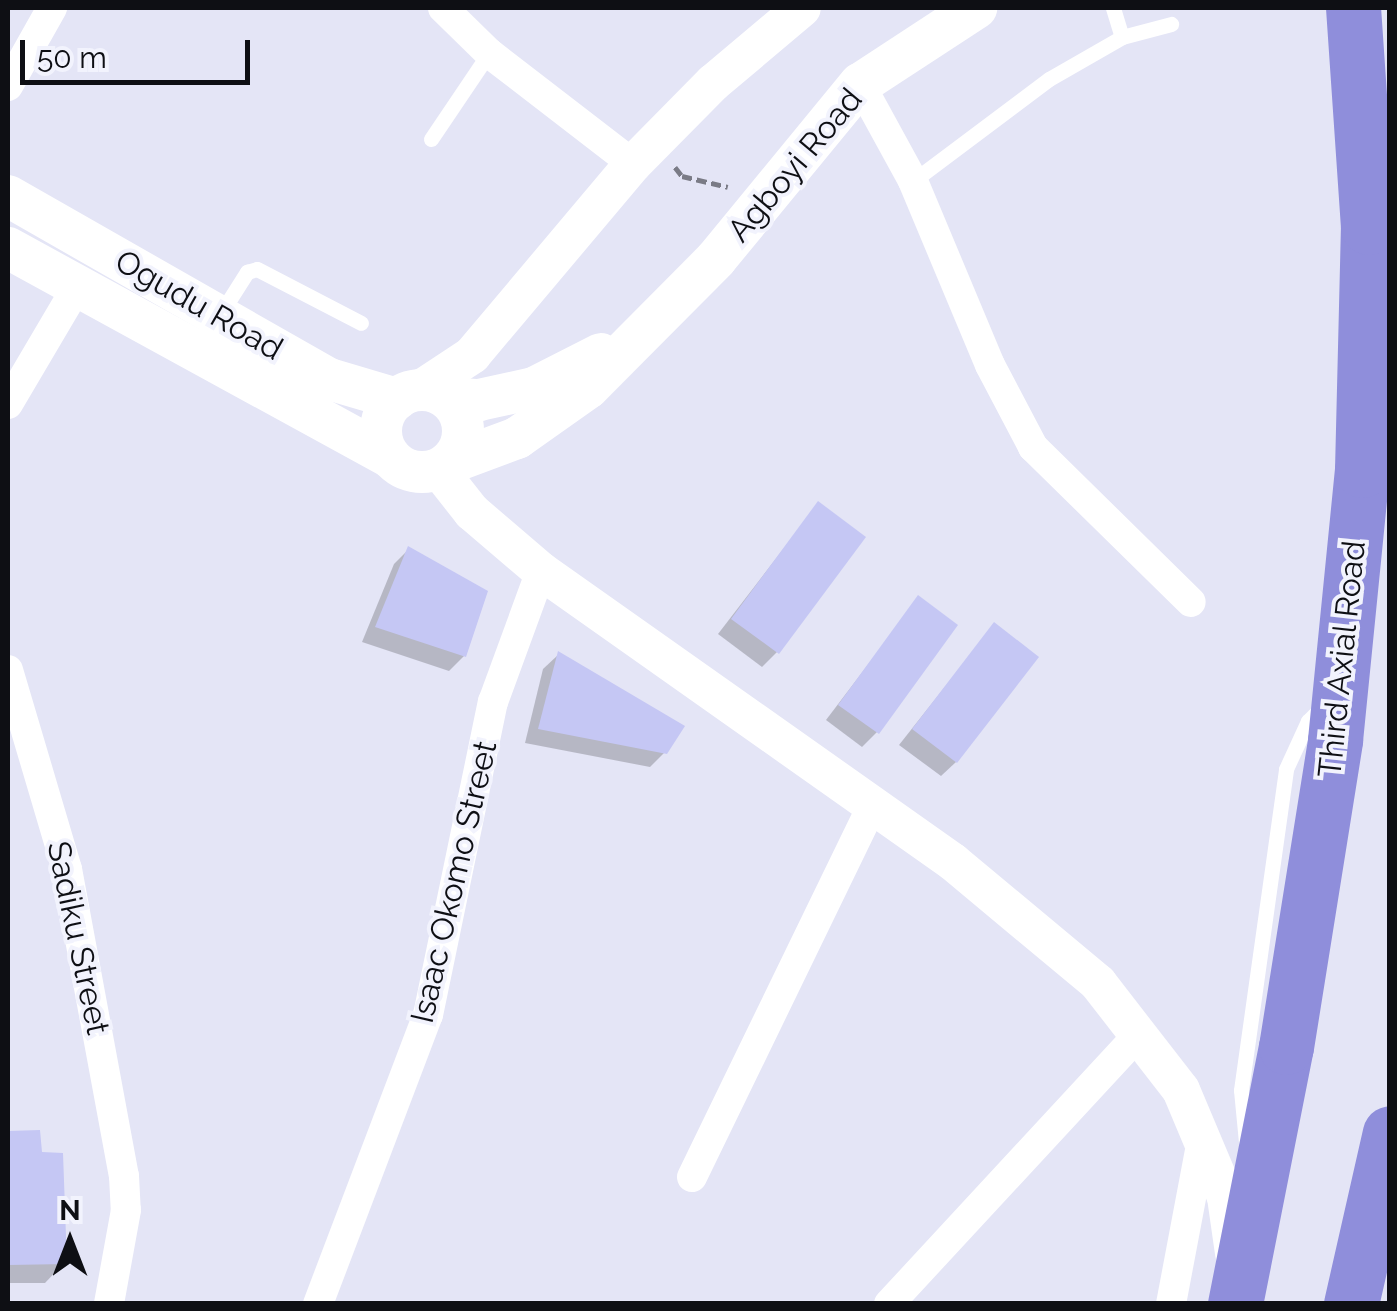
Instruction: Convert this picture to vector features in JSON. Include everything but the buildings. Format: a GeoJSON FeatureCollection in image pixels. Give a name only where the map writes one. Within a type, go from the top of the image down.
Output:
{"type":"FeatureCollection","features":[{"type":"Feature","properties":{"kind":"highway","name":"Third Axial Road"},"geometry":{"type":"LineString","coordinates":[[1235,1304],[1260,1182],[1341,688],[1362,470],[1368,227],[1353,8]]}},
{"type":"Feature","properties":{"kind":"highway"},"geometry":{"type":"LineString","coordinates":[[1351,1304],[1376,1232],[1390,1133]]}},
{"type":"Feature","properties":{"kind":"main road","name":"Agboyi Road"},"geometry":{"type":"LineString","coordinates":[[674,302],[860,84],[976,8]]}},
{"type":"Feature","properties":{"kind":"main road","name":"Ogudu Road"},"geometry":{"type":"LineString","coordinates":[[8,196],[329,379],[421,396],[478,400],[534,388],[604,353],[674,302]]}},
{"type":"Feature","properties":{"kind":"main road","name":"Ogudu Road"},"geometry":{"type":"LineString","coordinates":[[10,256],[77,286],[390,457]]}},
{"type":"Feature","properties":{"kind":"main road"},"geometry":{"type":"LineString","coordinates":[[442,466],[464,436],[457,408],[421,396],[382,423],[390,457],[414,472],[442,466],[516,438],[554,414],[674,302]]}},
{"type":"Feature","properties":{"kind":"street"},"geometry":{"type":"LineString","coordinates":[[8,86],[52,8]]}},
{"type":"Feature","properties":{"kind":"street"},"geometry":{"type":"LineString","coordinates":[[443,8],[489,53],[651,161]]}},
{"type":"Feature","properties":{"kind":"street"},"geometry":{"type":"LineString","coordinates":[[421,396],[472,355],[651,161],[714,82],[802,8]]}},
{"type":"Feature","properties":{"kind":"street"},"geometry":{"type":"LineString","coordinates":[[860,84],[914,181],[990,365],[1034,448],[1191,602]]}},
{"type":"Feature","properties":{"kind":"street"},"geometry":{"type":"LineString","coordinates":[[8,404],[77,286]]}},
{"type":"Feature","properties":{"kind":"street"},"geometry":{"type":"LineString","coordinates":[[442,466],[472,512],[541,572],[1030,923],[1098,983],[1181,1090],[1226,1197],[1235,1304]]}},
{"type":"Feature","properties":{"kind":"street","name":"Isaac Okomo Street"},"geometry":{"type":"LineString","coordinates":[[318,1304],[428,1015],[493,702],[541,572]]}},
{"type":"Feature","properties":{"kind":"street","name":"Sadiku Street"},"geometry":{"type":"LineString","coordinates":[[8,670],[66,869],[126,1210],[108,1304]]}},
{"type":"Feature","properties":{"kind":"street"},"geometry":{"type":"LineString","coordinates":[[692,1177],[872,808]]}},
{"type":"Feature","properties":{"kind":"street"},"geometry":{"type":"LineString","coordinates":[[890,1304],[1140,1033]]}},
{"type":"Feature","properties":{"kind":"street"},"geometry":{"type":"LineString","coordinates":[[1171,1304],[1202,1140]]}},
{"type":"Feature","properties":{"kind":"lane"},"geometry":{"type":"LineString","coordinates":[[1113,8],[1122,38]]}},
{"type":"Feature","properties":{"kind":"lane"},"geometry":{"type":"LineString","coordinates":[[914,181],[1049,79],[1122,38],[1170,24]]}},
{"type":"Feature","properties":{"kind":"lane"},"geometry":{"type":"LineString","coordinates":[[431,139],[489,53]]}},
{"type":"Feature","properties":{"kind":"lane"},"geometry":{"type":"LineString","coordinates":[[218,316],[247,272],[257,269],[361,324]]}},
{"type":"Feature","properties":{"kind":"path"},"geometry":{"type":"LineString","coordinates":[[651,161],[682,176],[731,188]]}},
{"type":"Feature","properties":{"kind":"path"},"geometry":{"type":"LineString","coordinates":[[720,202],[742,174]]}}]}
